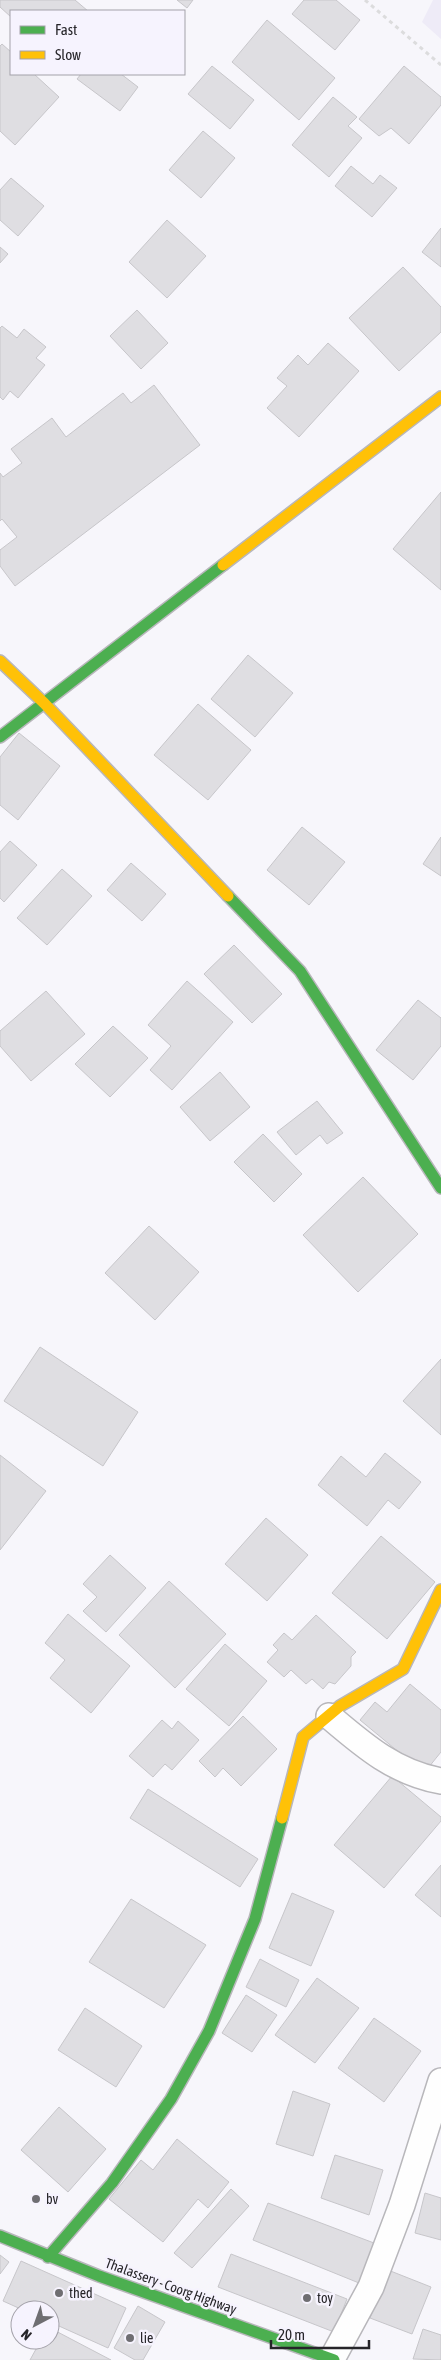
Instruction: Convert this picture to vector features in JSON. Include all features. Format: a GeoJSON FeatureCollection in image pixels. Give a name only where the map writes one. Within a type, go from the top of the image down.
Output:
{"type":"FeatureCollection","features":[{"type":"Feature","properties":{"kind":"street"},"geometry":{"type":"LineString","coordinates":[[0,737],[441,397]]}},
{"type":"Feature","properties":{"kind":"street"},"geometry":{"type":"LineString","coordinates":[[0,660],[44,703],[300,972],[441,1188]]}},
{"type":"Feature","properties":{"kind":"street"},"geometry":{"type":"LineString","coordinates":[[48,2257],[112,2183],[171,2099],[210,2031],[255,1919],[303,1737],[340,1706],[403,1669],[441,1590]]}},
{"type":"Feature","properties":{"kind":"street"},"geometry":{"type":"LineString","coordinates":[[328,1716],[374,1755],[424,1778],[441,1781]]}},
{"type":"Feature","properties":{"kind":"street"},"geometry":{"type":"LineString","coordinates":[[322,2358],[371,2287],[402,2205],[441,2081]]}},
{"type":"Feature","properties":{"kind":"street","name":"Thalassery - Coorg Highway"},"geometry":{"type":"LineString","coordinates":[[0,2236],[48,2257],[322,2358]]}},
{"type":"Feature","properties":{"kind":"path"},"geometry":{"type":"LineString","coordinates":[[365,0],[441,65]]}},
{"type":"Feature","properties":{"kind":"shaded area"},"geometry":{"type":"Polygon","coordinates":[[[433,0],[441,0],[441,39],[422,22],[433,0]]]}},
{"type":"Feature","properties":{"kind":"building"},"geometry":{"type":"Polygon","coordinates":[[[0,0],[75,0],[87,10],[10,10],[10,16],[0,7],[0,0]]]}},
{"type":"Feature","properties":{"kind":"building"},"geometry":{"type":"Polygon","coordinates":[[[177,0],[193,0],[187,8],[177,0]]]}},
{"type":"Feature","properties":{"kind":"building"},"geometry":{"type":"Polygon","coordinates":[[[304,0],[336,0],[360,20],[335,50],[292,14],[304,0]]]}},
{"type":"Feature","properties":{"kind":"building"},"geometry":{"type":"Polygon","coordinates":[[[267,20],[335,78],[299,120],[232,62],[267,20]]]}},
{"type":"Feature","properties":{"kind":"building"},"geometry":{"type":"Polygon","coordinates":[[[2,44],[10,51],[10,75],[35,75],[59,97],[15,145],[0,131],[0,46],[2,44]]]}},
{"type":"Feature","properties":{"kind":"building"},"geometry":{"type":"Polygon","coordinates":[[[212,66],[254,100],[230,129],[188,94],[212,66]]]}},
{"type":"Feature","properties":{"kind":"building"},"geometry":{"type":"Polygon","coordinates":[[[404,66],[441,97],[441,105],[409,144],[391,128],[379,136],[359,119],[404,66]]]}},
{"type":"Feature","properties":{"kind":"building"},"geometry":{"type":"Polygon","coordinates":[[[80,75],[122,75],[138,87],[120,111],[77,79],[80,75]]]}},
{"type":"Feature","properties":{"kind":"building"},"geometry":{"type":"Polygon","coordinates":[[[333,97],[357,117],[348,126],[362,138],[329,177],[292,145],[333,97]]]}},
{"type":"Feature","properties":{"kind":"building"},"geometry":{"type":"Polygon","coordinates":[[[203,131],[235,158],[201,198],[169,170],[203,131]]]}},
{"type":"Feature","properties":{"kind":"building"},"geometry":{"type":"Polygon","coordinates":[[[351,166],[373,184],[380,175],[397,188],[372,217],[335,186],[351,166]]]}},
{"type":"Feature","properties":{"kind":"building"},"geometry":{"type":"Polygon","coordinates":[[[11,178],[44,206],[18,236],[0,220],[0,190],[11,178]]]}},
{"type":"Feature","properties":{"kind":"building"},"geometry":{"type":"Polygon","coordinates":[[[167,220],[206,256],[167,298],[129,262],[167,220]]]}},
{"type":"Feature","properties":{"kind":"building"},"geometry":{"type":"Polygon","coordinates":[[[441,228],[441,267],[422,252],[441,228]]]}},
{"type":"Feature","properties":{"kind":"building"},"geometry":{"type":"Polygon","coordinates":[[[0,247],[8,254],[0,263],[0,247]]]}},
{"type":"Feature","properties":{"kind":"building"},"geometry":{"type":"Polygon","coordinates":[[[403,267],[441,307],[441,332],[399,371],[349,318],[403,267]]]}},
{"type":"Feature","properties":{"kind":"building"},"geometry":{"type":"Polygon","coordinates":[[[137,310],[168,343],[141,369],[110,336],[137,310]]]}},
{"type":"Feature","properties":{"kind":"building"},"geometry":{"type":"Polygon","coordinates":[[[2,326],[17,338],[24,329],[46,347],[36,358],[45,365],[18,398],[10,391],[3,400],[0,397],[0,328],[2,326]]]}},
{"type":"Feature","properties":{"kind":"building"},"geometry":{"type":"Polygon","coordinates":[[[328,343],[359,371],[299,437],[267,408],[287,386],[277,378],[298,355],[308,365],[328,343]]]}},
{"type":"Feature","properties":{"kind":"building"},"geometry":{"type":"Polygon","coordinates":[[[154,385],[200,445],[15,586],[0,566],[0,550],[17,537],[2,519],[0,521],[0,473],[3,477],[22,463],[11,449],[52,418],[66,437],[123,393],[131,403],[154,385]]]}},
{"type":"Feature","properties":{"kind":"building"},"geometry":{"type":"Polygon","coordinates":[[[441,492],[441,590],[393,549],[441,492]]]}},
{"type":"Feature","properties":{"kind":"building"},"geometry":{"type":"Polygon","coordinates":[[[248,655],[293,693],[255,737],[211,699],[248,655]]]}},
{"type":"Feature","properties":{"kind":"building"},"geometry":{"type":"Polygon","coordinates":[[[198,704],[251,750],[208,800],[154,755],[198,704]]]}},
{"type":"Feature","properties":{"kind":"building"},"geometry":{"type":"Polygon","coordinates":[[[19,733],[60,766],[18,820],[0,805],[0,757],[19,733]]]}},
{"type":"Feature","properties":{"kind":"building"},"geometry":{"type":"Polygon","coordinates":[[[302,827],[345,862],[309,905],[267,870],[302,827]]]}},
{"type":"Feature","properties":{"kind":"building"},"geometry":{"type":"Polygon","coordinates":[[[441,837],[441,876],[423,864],[441,837]]]}},
{"type":"Feature","properties":{"kind":"building"},"geometry":{"type":"Polygon","coordinates":[[[10,841],[37,865],[4,902],[0,898],[0,852],[10,841]]]}},
{"type":"Feature","properties":{"kind":"building"},"geometry":{"type":"Polygon","coordinates":[[[131,863],[166,894],[142,921],[107,890],[131,863]]]}},
{"type":"Feature","properties":{"kind":"building"},"geometry":{"type":"Polygon","coordinates":[[[62,869],[92,896],[47,945],[17,918],[62,869]]]}},
{"type":"Feature","properties":{"kind":"building"},"geometry":{"type":"Polygon","coordinates":[[[234,945],[282,994],[252,1023],[204,974],[234,945]]]}},
{"type":"Feature","properties":{"kind":"building"},"geometry":{"type":"Polygon","coordinates":[[[187,981],[233,1022],[172,1090],[150,1070],[171,1046],[148,1025],[187,981]]]}},
{"type":"Feature","properties":{"kind":"building"},"geometry":{"type":"Polygon","coordinates":[[[46,991],[85,1034],[31,1081],[0,1046],[0,1031],[46,991]]]}},
{"type":"Feature","properties":{"kind":"building"},"geometry":{"type":"Polygon","coordinates":[[[418,1000],[441,1018],[441,1046],[413,1080],[376,1050],[418,1000]]]}},
{"type":"Feature","properties":{"kind":"building"},"geometry":{"type":"Polygon","coordinates":[[[113,1026],[148,1058],[110,1097],[75,1064],[113,1026]]]}},
{"type":"Feature","properties":{"kind":"building"},"geometry":{"type":"Polygon","coordinates":[[[220,1072],[250,1107],[210,1141],[180,1107],[220,1072]]]}},
{"type":"Feature","properties":{"kind":"building"},"geometry":{"type":"Polygon","coordinates":[[[317,1101],[343,1133],[327,1144],[320,1135],[296,1155],[277,1132],[317,1101]]]}},
{"type":"Feature","properties":{"kind":"building"},"geometry":{"type":"Polygon","coordinates":[[[263,1134],[302,1174],[274,1202],[234,1162],[263,1134]]]}},
{"type":"Feature","properties":{"kind":"building"},"geometry":{"type":"Polygon","coordinates":[[[363,1177],[418,1234],[358,1292],[303,1235],[363,1177]]]}},
{"type":"Feature","properties":{"kind":"building"},"geometry":{"type":"Polygon","coordinates":[[[149,1226],[199,1272],[155,1320],[105,1273],[149,1226]]]}},
{"type":"Feature","properties":{"kind":"building"},"geometry":{"type":"Polygon","coordinates":[[[40,1347],[138,1412],[103,1466],[4,1401],[40,1347]]]}},
{"type":"Feature","properties":{"kind":"building"},"geometry":{"type":"Polygon","coordinates":[[[441,1359],[441,1435],[403,1401],[441,1359]]]}},
{"type":"Feature","properties":{"kind":"building"},"geometry":{"type":"Polygon","coordinates":[[[385,1453],[421,1482],[399,1509],[388,1500],[367,1526],[318,1485],[341,1456],[366,1477],[385,1453]]]}},
{"type":"Feature","properties":{"kind":"building"},"geometry":{"type":"Polygon","coordinates":[[[0,1455],[46,1491],[0,1550],[0,1455]]]}},
{"type":"Feature","properties":{"kind":"building"},"geometry":{"type":"Polygon","coordinates":[[[266,1518],[308,1555],[267,1601],[225,1564],[266,1518]]]}},
{"type":"Feature","properties":{"kind":"building"},"geometry":{"type":"Polygon","coordinates":[[[381,1536],[435,1582],[387,1639],[332,1593],[381,1536]]]}},
{"type":"Feature","properties":{"kind":"building"},"geometry":{"type":"Polygon","coordinates":[[[110,1555],[146,1588],[106,1632],[83,1611],[97,1597],[83,1584],[110,1555]]]}},
{"type":"Feature","properties":{"kind":"building"},"geometry":{"type":"Polygon","coordinates":[[[169,1581],[226,1634],[175,1688],[119,1635],[169,1581]]]}},
{"type":"Feature","properties":{"kind":"building"},"geometry":{"type":"Polygon","coordinates":[[[68,1614],[130,1666],[91,1713],[50,1678],[65,1660],[45,1643],[68,1614]]]}},
{"type":"Feature","properties":{"kind":"building"},"geometry":{"type":"Polygon","coordinates":[[[316,1615],[356,1652],[351,1657],[351,1666],[335,1684],[329,1682],[323,1689],[312,1679],[306,1684],[291,1670],[284,1677],[267,1662],[278,1650],[273,1645],[284,1633],[292,1640],[316,1615]]]}},
{"type":"Feature","properties":{"kind":"building"},"geometry":{"type":"Polygon","coordinates":[[[225,1644],[267,1681],[229,1726],[186,1689],[225,1644]]]}},
{"type":"Feature","properties":{"kind":"building"},"geometry":{"type":"Polygon","coordinates":[[[410,1684],[441,1710],[441,1752],[424,1773],[360,1720],[375,1702],[387,1712],[410,1684]]]}},
{"type":"Feature","properties":{"kind":"building"},"geometry":{"type":"Polygon","coordinates":[[[243,1716],[277,1749],[241,1786],[223,1768],[215,1777],[199,1761],[243,1716]]]}},
{"type":"Feature","properties":{"kind":"building"},"geometry":{"type":"Polygon","coordinates":[[[162,1720],[172,1729],[178,1721],[199,1740],[172,1770],[165,1764],[153,1777],[129,1756],[162,1720]]]}},
{"type":"Feature","properties":{"kind":"building"},"geometry":{"type":"Polygon","coordinates":[[[392,1776],[441,1817],[441,1821],[384,1888],[334,1845],[392,1776]]]}},
{"type":"Feature","properties":{"kind":"building"},"geometry":{"type":"Polygon","coordinates":[[[148,1789],[258,1859],[240,1887],[130,1818],[148,1789]]]}},
{"type":"Feature","properties":{"kind":"building"},"geometry":{"type":"Polygon","coordinates":[[[441,1865],[441,1917],[415,1895],[441,1865]]]}},
{"type":"Feature","properties":{"kind":"building"},"geometry":{"type":"Polygon","coordinates":[[[292,1893],[334,1911],[311,1966],[269,1948],[292,1893]]]}},
{"type":"Feature","properties":{"kind":"building"},"geometry":{"type":"Polygon","coordinates":[[[131,1899],[206,1945],[164,2008],[89,1962],[131,1899]]]}},
{"type":"Feature","properties":{"kind":"building"},"geometry":{"type":"Polygon","coordinates":[[[260,1959],[299,1980],[286,2007],[246,1987],[260,1959]]]}},
{"type":"Feature","properties":{"kind":"building"},"geometry":{"type":"Polygon","coordinates":[[[317,1978],[359,2008],[315,2063],[275,2035],[317,1978]]]}},
{"type":"Feature","properties":{"kind":"building"},"geometry":{"type":"Polygon","coordinates":[[[246,1995],[277,2015],[252,2052],[222,2033],[246,1995]]]}},
{"type":"Feature","properties":{"kind":"building"},"geometry":{"type":"Polygon","coordinates":[[[85,2008],[142,2046],[116,2087],[58,2050],[85,2008]]]}},
{"type":"Feature","properties":{"kind":"building"},"geometry":{"type":"Polygon","coordinates":[[[374,2018],[421,2051],[384,2102],[338,2068],[374,2018]]]}},
{"type":"Feature","properties":{"kind":"building"},"geometry":{"type":"Polygon","coordinates":[[[293,2091],[330,2104],[313,2156],[276,2144],[293,2091]]]}},
{"type":"Feature","properties":{"kind":"building"},"geometry":{"type":"Polygon","coordinates":[[[59,2107],[106,2149],[68,2192],[21,2150],[59,2107]]]}},
{"type":"Feature","properties":{"kind":"building"},"geometry":{"type":"Polygon","coordinates":[[[177,2139],[229,2182],[208,2208],[198,2199],[163,2242],[109,2199],[141,2160],[153,2170],[177,2139]]]}},
{"type":"Feature","properties":{"kind":"building"},"geometry":{"type":"Polygon","coordinates":[[[335,2155],[383,2170],[369,2215],[321,2198],[335,2155]]]}},
{"type":"Feature","properties":{"kind":"building"},"geometry":{"type":"Polygon","coordinates":[[[231,2189],[249,2206],[192,2268],[174,2253],[231,2189]]]}},
{"type":"Feature","properties":{"kind":"building"},"geometry":{"type":"Polygon","coordinates":[[[425,2193],[441,2198],[441,2240],[415,2233],[425,2193]]]}},
{"type":"Feature","properties":{"kind":"building"},"geometry":{"type":"Polygon","coordinates":[[[268,2203],[374,2243],[359,2283],[253,2240],[268,2203]]]}},
{"type":"Feature","properties":{"kind":"building"},"geometry":{"type":"Polygon","coordinates":[[[231,2254],[347,2299],[334,2332],[218,2287],[231,2254]]]}},
{"type":"Feature","properties":{"kind":"building"},"geometry":{"type":"Polygon","coordinates":[[[0,2255],[9,2262],[0,2274],[0,2255]]]}},
{"type":"Feature","properties":{"kind":"building"},"geometry":{"type":"Polygon","coordinates":[[[21,2261],[126,2308],[108,2348],[60,2326],[60,2300],[10,2300],[10,2304],[3,2301],[21,2261]]]}},
{"type":"Feature","properties":{"kind":"building"},"geometry":{"type":"Polygon","coordinates":[[[388,2270],[431,2287],[412,2334],[370,2318],[388,2270]]]}},
{"type":"Feature","properties":{"kind":"building"},"geometry":{"type":"Polygon","coordinates":[[[138,2306],[165,2322],[143,2360],[135,2360],[114,2348],[138,2306]]]}},
{"type":"Feature","properties":{"kind":"building"},"geometry":{"type":"Polygon","coordinates":[[[423,2329],[441,2335],[441,2360],[413,2359],[423,2329]]]}},
{"type":"Feature","properties":{"kind":"building"},"geometry":{"type":"Polygon","coordinates":[[[60,2333],[111,2360],[30,2360],[36,2350],[60,2350],[60,2333]]]}},
{"type":"Feature","properties":{"kind":"traffic: fast"},"geometry":{"type":"LineString","coordinates":[[0,737],[223,565]]}},
{"type":"Feature","properties":{"kind":"traffic: fast"},"geometry":{"type":"LineString","coordinates":[[228,896],[300,971],[441,1188]]}},
{"type":"Feature","properties":{"kind":"traffic: fast"},"geometry":{"type":"LineString","coordinates":[[48,2257],[112,2183],[171,2099],[209,2031],[255,1919],[282,1818]]}},
{"type":"Feature","properties":{"kind":"traffic: fast"},"geometry":{"type":"LineString","coordinates":[[0,2236],[99,2276],[334,2360]]}},
{"type":"Feature","properties":{"kind":"traffic: slow"},"geometry":{"type":"LineString","coordinates":[[223,565],[441,397]]}},
{"type":"Feature","properties":{"kind":"traffic: slow"},"geometry":{"type":"LineString","coordinates":[[0,661],[44,703],[228,896]]}},
{"type":"Feature","properties":{"kind":"traffic: slow"},"geometry":{"type":"LineString","coordinates":[[282,1818],[303,1737],[340,1706],[403,1669],[441,1590]]}},
{"type":"Feature","properties":{"kind":"place","name":"bv"},"geometry":{"type":"Point","coordinates":[36,2199]}},
{"type":"Feature","properties":{"kind":"place","name":"thed"},"geometry":{"type":"Point","coordinates":[59,2293]}},
{"type":"Feature","properties":{"kind":"place","name":"toy"},"geometry":{"type":"Point","coordinates":[307,2298]}},
{"type":"Feature","properties":{"kind":"place","name":"lie"},"geometry":{"type":"Point","coordinates":[130,2338]}}]}
